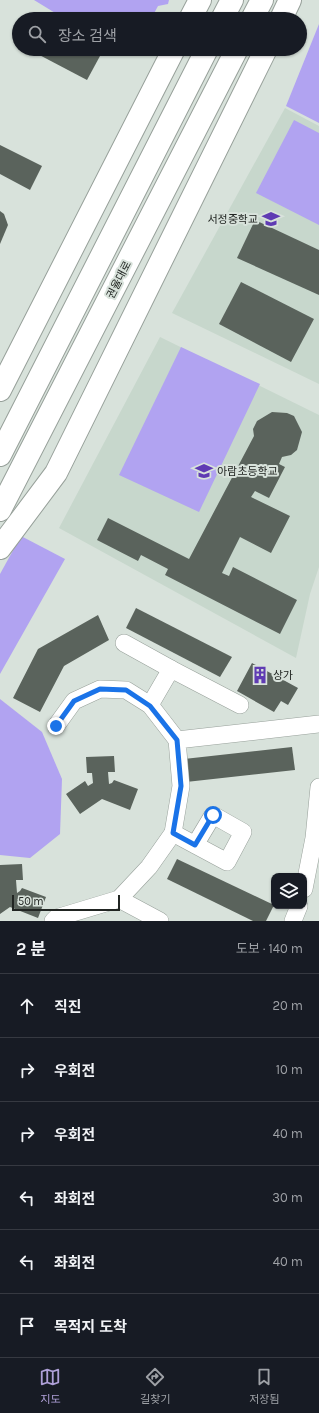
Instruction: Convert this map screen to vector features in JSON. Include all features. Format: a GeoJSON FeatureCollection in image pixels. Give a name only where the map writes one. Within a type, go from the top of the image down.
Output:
{"type":"FeatureCollection","features":[{"type":"Feature","properties":{"kind":"highway"},"geometry":{"type":"LineString","coordinates":[[194,12],[200,0]]}},
{"type":"Feature","properties":{"kind":"highway"},"geometry":{"type":"LineString","coordinates":[[226,12],[232,0]]}},
{"type":"Feature","properties":{"kind":"highway"},"geometry":{"type":"LineString","coordinates":[[256,12],[262,0]]}},
{"type":"Feature","properties":{"kind":"highway"},"geometry":{"type":"LineString","coordinates":[[284,12],[290,0]]}},
{"type":"Feature","properties":{"kind":"highway"},"geometry":{"type":"LineString","coordinates":[[0,390],[170,56]]}},
{"type":"Feature","properties":{"kind":"highway"},"geometry":{"type":"LineString","coordinates":[[0,455],[203,56]]}},
{"type":"Feature","properties":{"kind":"highway","name":"권율대로"},"geometry":{"type":"LineString","coordinates":[[0,510],[233,56]]}},
{"type":"Feature","properties":{"kind":"highway"},"geometry":{"type":"LineString","coordinates":[[0,548],[56,473],[263,56]]}},
{"type":"Feature","properties":{"kind":"street"},"geometry":{"type":"LineString","coordinates":[[124,643],[240,705]]}},
{"type":"Feature","properties":{"kind":"street"},"geometry":{"type":"LineString","coordinates":[[150,706],[171,669]]}},
{"type":"Feature","properties":{"kind":"street"},"geometry":{"type":"LineString","coordinates":[[54,921],[56,918],[119,899],[149,867],[173,833],[181,786],[177,740],[150,706],[126,690],[100,689],[74,701],[56,726]]}},
{"type":"Feature","properties":{"kind":"street"},"geometry":{"type":"LineString","coordinates":[[177,740],[319,724]]}},
{"type":"Feature","properties":{"kind":"street"},"geometry":{"type":"LineString","coordinates":[[307,873],[314,838],[319,787]]}},
{"type":"Feature","properties":{"kind":"street"},"geometry":{"type":"LineString","coordinates":[[173,833],[195,845]]}},
{"type":"Feature","properties":{"kind":"street"},"geometry":{"type":"LineString","coordinates":[[119,899],[160,921]]}},
{"type":"Feature","properties":{"kind":"street"},"geometry":{"type":"LineString","coordinates":[[293,921],[298,909]]}},
{"type":"Feature","properties":{"kind":"shaded area"},"geometry":{"type":"Polygon","coordinates":[[[34,0],[169,0],[168,4],[158,6],[155,12],[54,12],[34,0]]]}},
{"type":"Feature","properties":{"kind":"shaded area"},"geometry":{"type":"Polygon","coordinates":[[[319,24],[319,123],[286,106],[319,24]]]}},
{"type":"Feature","properties":{"kind":"shaded area","name":"서정중학교"},"geometry":{"type":"Polygon","coordinates":[[[285,108],[319,126],[319,384],[172,313],[285,108]]]}},
{"type":"Feature","properties":{"kind":"shaded area"},"geometry":{"type":"Polygon","coordinates":[[[294,120],[319,133],[319,225],[256,193],[294,120]]]}},
{"type":"Feature","properties":{"kind":"shaded area","name":"아람초등학교"},"geometry":{"type":"Polygon","coordinates":[[[160,337],[319,415],[319,567],[310,594],[296,658],[59,528],[160,337]]]}},
{"type":"Feature","properties":{"kind":"shaded area"},"geometry":{"type":"Polygon","coordinates":[[[181,347],[260,384],[199,512],[119,475],[181,347]]]}},
{"type":"Feature","properties":{"kind":"shaded area"},"geometry":{"type":"Polygon","coordinates":[[[21,536],[65,559],[0,674],[0,574],[21,536]]]}},
{"type":"Feature","properties":{"kind":"shaded area"},"geometry":{"type":"Polygon","coordinates":[[[0,699],[42,732],[62,779],[60,834],[30,858],[0,855],[0,699]]]}},
{"type":"Feature","properties":{"kind":"building"},"geometry":{"type":"Polygon","coordinates":[[[41,56],[100,56],[87,80],[41,56]]]}},
{"type":"Feature","properties":{"kind":"building"},"geometry":{"type":"Polygon","coordinates":[[[0,145],[42,166],[30,190],[0,174],[0,145]]]}},
{"type":"Feature","properties":{"kind":"building"},"geometry":{"type":"Polygon","coordinates":[[[0,211],[4,214],[8,225],[0,244],[0,211]]]}},
{"type":"Feature","properties":{"kind":"building"},"geometry":{"type":"Polygon","coordinates":[[[255,220],[319,250],[319,295],[237,258],[255,220]]]}},
{"type":"Feature","properties":{"kind":"building"},"geometry":{"type":"Polygon","coordinates":[[[241,282],[314,319],[291,362],[219,324],[241,282]]]}},
{"type":"Feature","properties":{"kind":"building"},"geometry":{"type":"Polygon","coordinates":[[[272,412],[287,413],[294,416],[302,432],[297,450],[291,455],[282,457],[279,464],[285,467],[269,498],[255,491],[251,497],[290,516],[271,553],[240,537],[222,573],[229,576],[233,567],[297,600],[280,634],[165,575],[168,569],[141,555],[138,561],[97,540],[108,518],[189,559],[254,436],[253,429],[257,421],[272,412]]]}},
{"type":"Feature","properties":{"kind":"building"},"geometry":{"type":"Polygon","coordinates":[[[136,608],[232,657],[220,677],[126,628],[136,608]]]}},
{"type":"Feature","properties":{"kind":"building"},"geometry":{"type":"Polygon","coordinates":[[[98,615],[109,640],[64,666],[40,712],[13,698],[38,649],[98,615]]]}},
{"type":"Feature","properties":{"kind":"building","name":"상가"},"geometry":{"type":"Polygon","coordinates":[[[252,663],[298,688],[288,705],[281,701],[274,712],[237,691],[252,663]]]}},
{"type":"Feature","properties":{"kind":"building"},"geometry":{"type":"Polygon","coordinates":[[[292,747],[295,770],[186,782],[184,759],[292,747]]]}},
{"type":"Feature","properties":{"kind":"building"},"geometry":{"type":"Polygon","coordinates":[[[114,756],[115,772],[108,772],[109,784],[114,780],[138,789],[130,810],[102,799],[80,814],[66,794],[85,781],[88,786],[93,783],[92,773],[87,773],[86,757],[114,756]]]}},
{"type":"Feature","properties":{"kind":"building"},"geometry":{"type":"Polygon","coordinates":[[[177,859],[271,904],[272,909],[266,921],[253,921],[167,879],[177,859]]]}},
{"type":"Feature","properties":{"kind":"building"},"geometry":{"type":"Polygon","coordinates":[[[22,864],[23,880],[16,880],[17,893],[22,888],[46,897],[38,918],[10,907],[0,914],[0,865],[22,864]]]}},
{"type":"Feature","properties":{"kind":"place","name":"서정중학교"},"geometry":{"type":"Point","coordinates":[271,219]}},
{"type":"Feature","properties":{"kind":"place","name":"아람초등학교"},"geometry":{"type":"Point","coordinates":[204,471]}},
{"type":"Feature","properties":{"kind":"place","name":"상가"},"geometry":{"type":"Point","coordinates":[260,675]}},
{"type":"Feature","properties":{"kind":"route"},"geometry":{"type":"LineString","coordinates":[[56,726],[74,701],[100,689],[126,690],[150,706],[177,740],[181,786],[173,833],[195,845],[213,815]]}}]}
